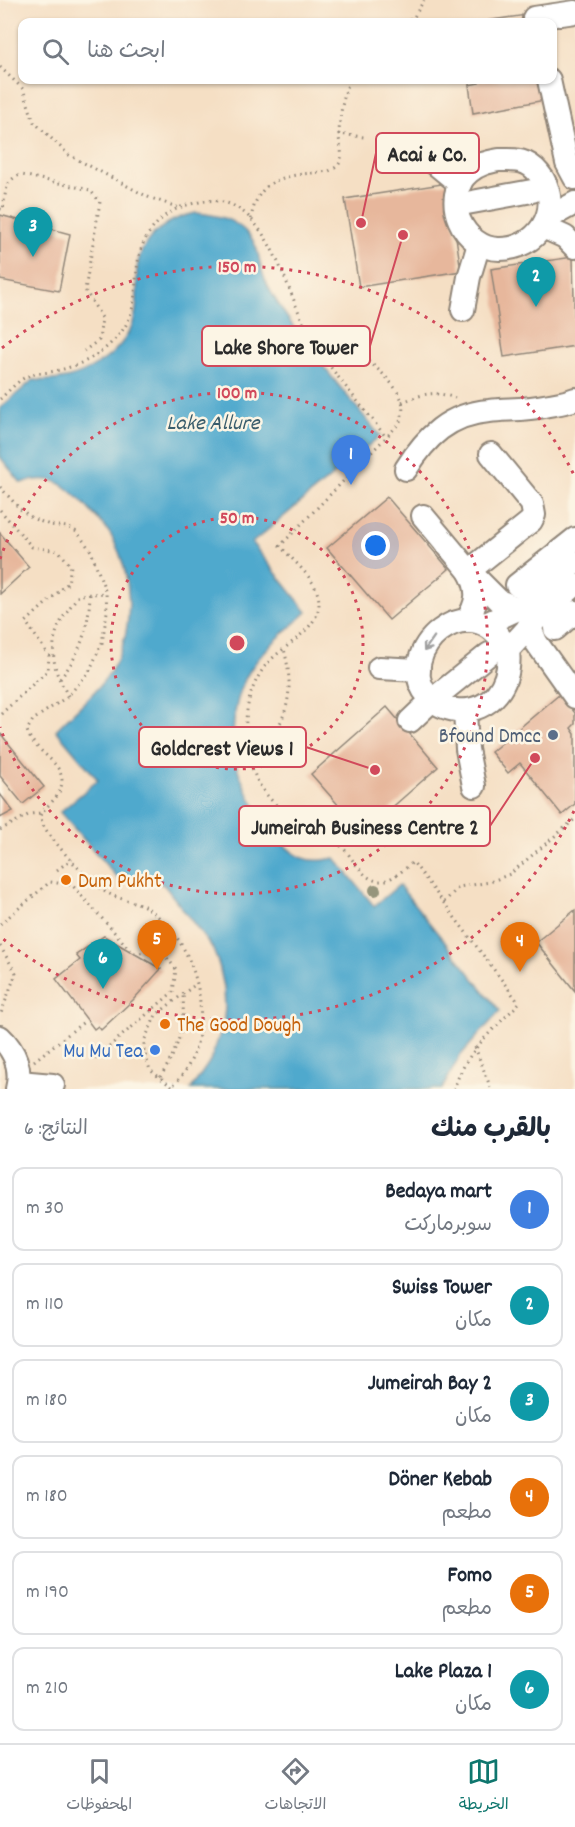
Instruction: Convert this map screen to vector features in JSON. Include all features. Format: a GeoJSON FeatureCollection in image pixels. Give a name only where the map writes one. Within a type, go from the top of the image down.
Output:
{"type":"FeatureCollection","features":[{"type":"Feature","properties":{"kind":"lane"},"geometry":{"type":"LineString","coordinates":[[534,18],[575,12]]}},
{"type":"Feature","properties":{"kind":"lane"},"geometry":{"type":"LineString","coordinates":[[537,196],[563,180],[575,179],[567,163],[566,121],[551,84]]}},
{"type":"Feature","properties":{"kind":"lane"},"geometry":{"type":"LineString","coordinates":[[432,161],[458,202],[462,228],[485,248],[515,247],[529,241],[537,196],[538,160],[547,154],[566,121]]}},
{"type":"Feature","properties":{"kind":"lane"},"geometry":{"type":"LineString","coordinates":[[458,202],[470,171],[484,163],[512,160],[565,237],[575,247]]}},
{"type":"Feature","properties":{"kind":"lane"},"geometry":{"type":"LineString","coordinates":[[458,202],[537,196],[575,202]]}},
{"type":"Feature","properties":{"kind":"lane"},"geometry":{"type":"LineString","coordinates":[[463,310],[469,277],[479,244]]}},
{"type":"Feature","properties":{"kind":"lane"},"geometry":{"type":"LineString","coordinates":[[406,469],[420,447],[439,429],[461,416],[488,411],[532,409],[575,399]]}},
{"type":"Feature","properties":{"kind":"lane"},"geometry":{"type":"LineString","coordinates":[[469,571],[531,521],[534,515],[532,504],[490,454]]}},
{"type":"Feature","properties":{"kind":"lane"},"geometry":{"type":"LineString","coordinates":[[423,516],[469,571],[499,601],[524,617],[536,642],[563,670],[575,697]]}},
{"type":"Feature","properties":{"kind":"lane"},"geometry":{"type":"LineString","coordinates":[[524,617],[573,543]]}},
{"type":"Feature","properties":{"kind":"lane"},"geometry":{"type":"LineString","coordinates":[[517,585],[537,563],[573,543]]}},
{"type":"Feature","properties":{"kind":"lane"},"geometry":{"type":"LineString","coordinates":[[379,668],[425,688],[453,710],[465,711],[477,708],[489,702],[499,693],[505,681],[475,607],[477,598],[475,581],[469,571]]}},
{"type":"Feature","properties":{"kind":"lane"},"geometry":{"type":"LineString","coordinates":[[407,718],[425,688],[490,644],[524,617],[575,585]]}},
{"type":"Feature","properties":{"kind":"lane"},"geometry":{"type":"LineString","coordinates":[[490,644],[497,620],[524,617]]}},
{"type":"Feature","properties":{"kind":"lane"},"geometry":{"type":"LineString","coordinates":[[425,688],[421,655],[434,637],[452,624],[490,644],[516,666],[533,664],[563,670]]}},
{"type":"Feature","properties":{"kind":"lane"},"geometry":{"type":"LineString","coordinates":[[465,711],[467,749],[474,786]]}},
{"type":"Feature","properties":{"kind":"lane"},"geometry":{"type":"LineString","coordinates":[[9,1061],[53,1085]]}},
{"type":"Feature","properties":{"kind":"path"},"geometry":{"type":"LineString","coordinates":[[412,18],[423,0]]}},
{"type":"Feature","properties":{"kind":"path"},"geometry":{"type":"LineString","coordinates":[[0,67],[22,89],[34,123],[69,155],[148,196],[177,207]]}},
{"type":"Feature","properties":{"kind":"path"},"geometry":{"type":"LineString","coordinates":[[251,219],[258,196],[267,185],[278,178],[336,168],[341,153],[338,134],[348,84]]}},
{"type":"Feature","properties":{"kind":"path"},"geometry":{"type":"LineString","coordinates":[[338,134],[364,137]]}},
{"type":"Feature","properties":{"kind":"path"},"geometry":{"type":"LineString","coordinates":[[0,209],[3,210],[9,182],[22,175],[90,190],[100,202],[85,290],[102,318],[99,340],[84,351]]}},
{"type":"Feature","properties":{"kind":"path"},"geometry":{"type":"LineString","coordinates":[[0,399],[27,376],[82,364],[99,355],[117,338],[129,322],[135,303],[137,261],[142,244],[152,228],[177,207],[202,201],[219,202],[234,207],[251,219],[262,232],[309,334],[323,357],[385,436]]}},
{"type":"Feature","properties":{"kind":"path"},"geometry":{"type":"LineString","coordinates":[[323,357],[348,352],[371,363],[397,392],[402,402],[403,414],[399,424],[280,546],[315,586],[318,611],[313,623],[267,665],[254,685],[247,708],[248,757],[258,781],[273,801],[292,818],[327,834],[369,879],[396,878],[413,862],[519,1003],[475,1047],[459,1074],[454,1089]]}},
{"type":"Feature","properties":{"kind":"path"},"geometry":{"type":"LineString","coordinates":[[402,402],[427,392],[442,393],[483,407],[488,411]]}},
{"type":"Feature","properties":{"kind":"path"},"geometry":{"type":"LineString","coordinates":[[0,487],[20,509],[34,519],[50,525],[67,527],[77,532],[91,551],[106,593],[107,612],[102,643],[89,672],[68,696],[33,720],[27,730],[32,741],[58,768],[61,775],[57,797],[41,813],[40,821],[44,827],[104,891],[123,901],[146,907],[164,922],[179,940],[189,961],[200,996],[201,1020],[196,1044],[187,1067],[171,1088],[150,1070],[146,1061],[144,1041],[156,1015],[196,984]]}},
{"type":"Feature","properties":{"kind":"path"},"geometry":{"type":"LineString","coordinates":[[0,510],[32,546],[59,551],[71,566],[68,583],[26,622],[50,656],[48,670],[0,715]]}},
{"type":"Feature","properties":{"kind":"path"},"geometry":{"type":"LineString","coordinates":[[68,696],[56,671],[53,643],[62,617],[79,595],[106,593]]}},
{"type":"Feature","properties":{"kind":"path"},"geometry":{"type":"LineString","coordinates":[[60,679],[74,660],[83,640],[89,617],[90,594]]}},
{"type":"Feature","properties":{"kind":"path"},"geometry":{"type":"LineString","coordinates":[[248,757],[266,745],[278,728],[286,710],[290,691],[289,667],[284,649]]}},
{"type":"Feature","properties":{"kind":"path"},"geometry":{"type":"LineString","coordinates":[[0,830],[30,813],[41,813]]}},
{"type":"Feature","properties":{"kind":"path"},"geometry":{"type":"LineString","coordinates":[[444,902],[459,887],[490,882],[510,874],[575,819]]}},
{"type":"Feature","properties":{"kind":"path"},"geometry":{"type":"LineString","coordinates":[[57,870],[72,859]]}},
{"type":"Feature","properties":{"kind":"path"},"geometry":{"type":"LineString","coordinates":[[1,922],[50,882],[72,885],[133,953],[162,952],[176,969],[173,992],[92,1061]]}},
{"type":"Feature","properties":{"kind":"path"},"geometry":{"type":"LineString","coordinates":[[0,946],[16,974],[0,1016]]}},
{"type":"Feature","properties":{"kind":"path"},"geometry":{"type":"LineString","coordinates":[[160,1077],[179,1042],[183,1018],[183,994]]}},
{"type":"Feature","properties":{"kind":"path"},"geometry":{"type":"LineString","coordinates":[[9,1061],[85,1021]]}},
{"type":"Feature","properties":{"kind":"path"},"geometry":{"type":"LineString","coordinates":[[475,1047],[491,1089]]}},
{"type":"Feature","properties":{"kind":"water","name":"Lake Allure"},"geometry":{"type":"Polygon","coordinates":[[[196,213],[225,218],[249,235],[257,250],[265,280],[277,302],[314,354],[380,436],[252,543],[307,612],[271,645],[248,673],[235,710],[234,748],[238,769],[251,799],[281,842],[303,858],[323,860],[335,858],[374,906],[399,885],[500,1011],[460,1056],[442,1089],[191,1089],[210,1061],[223,1026],[224,987],[212,947],[164,885],[150,879],[134,878],[121,882],[60,812],[98,780],[56,730],[99,687],[118,658],[127,628],[129,598],[127,582],[124,567],[111,535],[72,492],[50,480],[32,480],[21,483],[0,457],[0,408],[33,380],[59,380],[75,376],[109,356],[127,336],[133,323],[137,303],[137,269],[143,248],[149,239],[165,225],[196,213]]]}},
{"type":"Feature","properties":{"kind":"building"},"geometry":{"type":"Polygon","coordinates":[[[526,15],[526,18],[506,18],[526,15]]]}},
{"type":"Feature","properties":{"kind":"building"},"geometry":{"type":"Polygon","coordinates":[[[549,84],[551,99],[473,113],[469,85],[549,84]]]}},
{"type":"Feature","properties":{"kind":"building"},"geometry":{"type":"Polygon","coordinates":[[[448,183],[461,271],[359,287],[345,199],[448,183]]]}},
{"type":"Feature","properties":{"kind":"building"},"geometry":{"type":"Polygon","coordinates":[[[0,215],[70,234],[59,291],[0,280],[0,215]]]}},
{"type":"Feature","properties":{"kind":"building"},"geometry":{"type":"Polygon","coordinates":[[[573,257],[575,346],[504,357],[491,269],[573,257]]]}},
{"type":"Feature","properties":{"kind":"building"},"geometry":{"type":"Polygon","coordinates":[[[387,497],[449,569],[389,620],[327,548],[387,497]]]}},
{"type":"Feature","properties":{"kind":"building"},"geometry":{"type":"Polygon","coordinates":[[[0,533],[29,567],[0,594],[0,533]]]}},
{"type":"Feature","properties":{"kind":"building"},"geometry":{"type":"Polygon","coordinates":[[[560,694],[575,713],[575,724],[571,728],[575,734],[575,804],[562,815],[520,763],[508,773],[491,752],[560,694]]]}},
{"type":"Feature","properties":{"kind":"building"},"geometry":{"type":"Polygon","coordinates":[[[387,707],[438,767],[363,833],[311,774],[387,707]]]}},
{"type":"Feature","properties":{"kind":"building"},"geometry":{"type":"Polygon","coordinates":[[[0,733],[44,787],[23,804],[0,776],[0,733]]]}},
{"type":"Feature","properties":{"kind":"building"},"geometry":{"type":"Polygon","coordinates":[[[0,794],[13,811],[0,818],[0,794]]]}},
{"type":"Feature","properties":{"kind":"building"},"geometry":{"type":"Polygon","coordinates":[[[575,910],[575,991],[536,942],[575,910]]]}},
{"type":"Feature","properties":{"kind":"building"},"geometry":{"type":"Polygon","coordinates":[[[104,936],[161,969],[101,1030],[98,1026],[94,1029],[56,979],[80,960],[76,955],[104,936]]]}},
{"type":"Feature","properties":{"kind":"place","name":"Acai & Co."},"geometry":{"type":"Point","coordinates":[361,223]}},
{"type":"Feature","properties":{"kind":"place","name":"Lake Shore Tower"},"geometry":{"type":"Point","coordinates":[403,235]}},
{"type":"Feature","properties":{"kind":"place","name":"Jumeirah Bay 2"},"geometry":{"type":"Point","coordinates":[33,257]}},
{"type":"Feature","properties":{"kind":"place","name":"Swiss Tower"},"geometry":{"type":"Point","coordinates":[536,307]}},
{"type":"Feature","properties":{"kind":"place","name":"Bedaya mart"},"geometry":{"type":"Point","coordinates":[351,485]}},
{"type":"Feature","properties":{"kind":"place","name":"Bfound Dmcc"},"geometry":{"type":"Point","coordinates":[553,735]}},
{"type":"Feature","properties":{"kind":"place","name":"Jumeirah Business Centre 2"},"geometry":{"type":"Point","coordinates":[535,758]}},
{"type":"Feature","properties":{"kind":"place","name":"Goldcrest Views 1"},"geometry":{"type":"Point","coordinates":[375,770]}},
{"type":"Feature","properties":{"kind":"place","name":"Dum Pukht"},"geometry":{"type":"Point","coordinates":[66,880]}},
{"type":"Feature","properties":{"kind":"place","name":"Fomo"},"geometry":{"type":"Point","coordinates":[157,970]}},
{"type":"Feature","properties":{"kind":"place","name":"Döner Kebab"},"geometry":{"type":"Point","coordinates":[520,972]}},
{"type":"Feature","properties":{"kind":"place","name":"1 Lake Plaza"},"geometry":{"type":"Point","coordinates":[103,989]}},
{"type":"Feature","properties":{"kind":"place","name":"The Good Dough"},"geometry":{"type":"Point","coordinates":[165,1024]}},
{"type":"Feature","properties":{"kind":"place","name":"Mu Mu Tea"},"geometry":{"type":"Point","coordinates":[155,1050]}}]}
